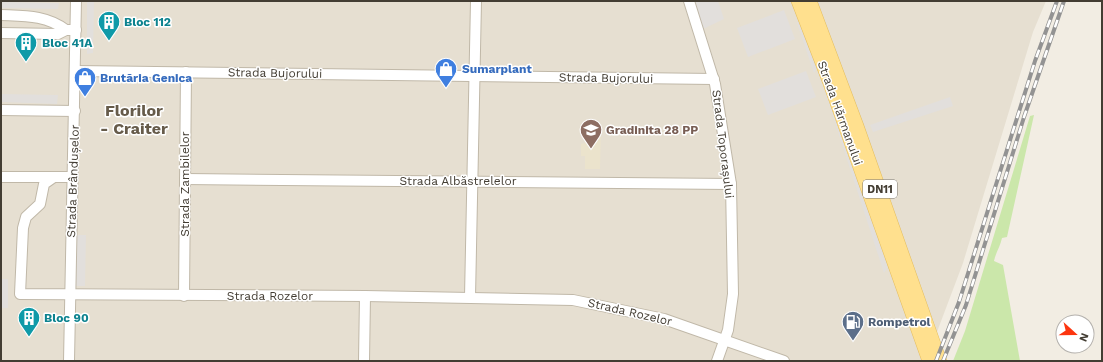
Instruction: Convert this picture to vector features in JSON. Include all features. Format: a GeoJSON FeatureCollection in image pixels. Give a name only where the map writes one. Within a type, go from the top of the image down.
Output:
{"type":"FeatureCollection","features":[{"type":"Feature","properties":{"kind":"main road","name":"Strada Hărmanului"},"geometry":{"type":"LineString","coordinates":[[798,1],[829,81],[929,361]]}},
{"type":"Feature","properties":{"kind":"main road","name":"Strada Hărmanului"},"geometry":{"type":"LineString","coordinates":[[810,1],[857,126],[940,361]]}},
{"type":"Feature","properties":{"kind":"street","name":"Strada Brândușelor"},"geometry":{"type":"LineString","coordinates":[[69,361],[75,111],[75,70],[71,30],[76,1]]}},
{"type":"Feature","properties":{"kind":"street"},"geometry":{"type":"LineString","coordinates":[[470,297],[476,1]]}},
{"type":"Feature","properties":{"kind":"street","name":"Strada Toporașului"},"geometry":{"type":"LineString","coordinates":[[689,1],[714,79],[731,184],[733,294],[731,312],[717,361]]}},
{"type":"Feature","properties":{"kind":"street"},"geometry":{"type":"LineString","coordinates":[[1,14],[38,16],[71,30]]}},
{"type":"Feature","properties":{"kind":"street"},"geometry":{"type":"LineString","coordinates":[[1,33],[58,34],[71,30]]}},
{"type":"Feature","properties":{"kind":"street","name":"Strada Bujorului"},"geometry":{"type":"LineString","coordinates":[[75,70],[714,79]]}},
{"type":"Feature","properties":{"kind":"street","name":"Strada Zambilelor"},"geometry":{"type":"LineString","coordinates":[[184,296],[186,72]]}},
{"type":"Feature","properties":{"kind":"street"},"geometry":{"type":"LineString","coordinates":[[1,110],[75,111]]}},
{"type":"Feature","properties":{"kind":"street"},"geometry":{"type":"LineString","coordinates":[[1,177],[73,177]]}},
{"type":"Feature","properties":{"kind":"street","name":"Strada Rozelor"},"geometry":{"type":"LineString","coordinates":[[54,177],[44,184],[40,204],[26,217],[24,222],[21,244],[20,294],[470,297],[573,300],[606,305],[664,319],[784,361]]}},
{"type":"Feature","properties":{"kind":"street","name":"Strada Albăstrelelor"},"geometry":{"type":"LineString","coordinates":[[185,179],[731,184]]}},
{"type":"Feature","properties":{"kind":"street"},"geometry":{"type":"LineString","coordinates":[[364,361],[365,296]]}},
{"type":"Feature","properties":{"kind":"shaded area"},"geometry":{"type":"Polygon","coordinates":[[[1,1],[1046,1],[1033,32],[963,263],[926,361],[1,361],[1,1]]]}},
{"type":"Feature","properties":{"kind":"shaded area"},"geometry":{"type":"Polygon","coordinates":[[[87,1],[94,1],[93,53],[87,54],[87,1]]]}},
{"type":"Feature","properties":{"kind":"shaded area"},"geometry":{"type":"Polygon","coordinates":[[[693,1],[718,1],[724,19],[703,29],[693,1]]]}},
{"type":"Feature","properties":{"kind":"shaded area"},"geometry":{"type":"Polygon","coordinates":[[[1,2],[59,3],[58,9],[1,8],[1,2]]]}},
{"type":"Feature","properties":{"kind":"shaded area"},"geometry":{"type":"Polygon","coordinates":[[[784,10],[795,39],[748,57],[737,28],[784,10]]]}},
{"type":"Feature","properties":{"kind":"shaded area"},"geometry":{"type":"Polygon","coordinates":[[[802,16],[819,65],[814,73],[797,23],[802,16]]]}},
{"type":"Feature","properties":{"kind":"shaded area"},"geometry":{"type":"Polygon","coordinates":[[[806,71],[816,97],[768,115],[758,89],[806,71]]]}},
{"type":"Feature","properties":{"kind":"shaded area"},"geometry":{"type":"Polygon","coordinates":[[[829,87],[888,267],[884,273],[825,92],[829,87]]]}},
{"type":"Feature","properties":{"kind":"shaded area"},"geometry":{"type":"Polygon","coordinates":[[[1,94],[58,95],[57,104],[1,102],[1,94]]]}},
{"type":"Feature","properties":{"kind":"shaded area"},"geometry":{"type":"Polygon","coordinates":[[[950,97],[953,106],[873,132],[870,125],[950,97]]]}},
{"type":"Feature","properties":{"kind":"shaded area","name":"Gradinita 28 PP"},"geometry":{"type":"Polygon","coordinates":[[[585,129],[601,129],[600,169],[585,169],[585,156],[581,156],[581,144],[585,143],[585,129]]]}},
{"type":"Feature","properties":{"kind":"shaded area"},"geometry":{"type":"Polygon","coordinates":[[[75,235],[86,235],[85,286],[74,286],[75,235]]]}},
{"type":"Feature","properties":{"kind":"shaded area"},"geometry":{"type":"Polygon","coordinates":[[[1,279],[8,279],[8,308],[1,308],[1,279]]]}},
{"type":"Feature","properties":{"kind":"green space"},"geometry":{"type":"Polygon","coordinates":[[[1034,115],[1007,237],[1002,238],[994,261],[1003,265],[1020,361],[953,361],[965,331],[1030,116],[1034,115]]]}},
{"type":"Feature","properties":{"kind":"railway"},"geometry":{"type":"LineString","coordinates":[[936,361],[959,302],[1035,61],[1057,1]]}},
{"type":"Feature","properties":{"kind":"railway"},"geometry":{"type":"LineString","coordinates":[[943,361],[966,305],[1024,117],[1064,1]]}},
{"type":"Feature","properties":{"kind":"place","name":"Bloc 112"},"geometry":{"type":"Point","coordinates":[109,42]}},
{"type":"Feature","properties":{"kind":"place","name":"Bloc 41A"},"geometry":{"type":"Point","coordinates":[26,62]}},
{"type":"Feature","properties":{"kind":"place","name":"Sumarplant"},"geometry":{"type":"Point","coordinates":[446,88]}},
{"type":"Feature","properties":{"kind":"place","name":"Brutăria Genica"},"geometry":{"type":"Point","coordinates":[85,98]}},
{"type":"Feature","properties":{"kind":"place","name":"Gradinita 28 PP"},"geometry":{"type":"Point","coordinates":[591,150]}},
{"type":"Feature","properties":{"kind":"place","name":"Bloc 90"},"geometry":{"type":"Point","coordinates":[29,338]}},
{"type":"Feature","properties":{"kind":"place","name":"Rompetrol"},"geometry":{"type":"Point","coordinates":[853,342]}},
{"type":"Feature","properties":{"kind":"district","name":"Florilor - Craiter"},"geometry":{"type":"Point","coordinates":[134,119]}}]}
